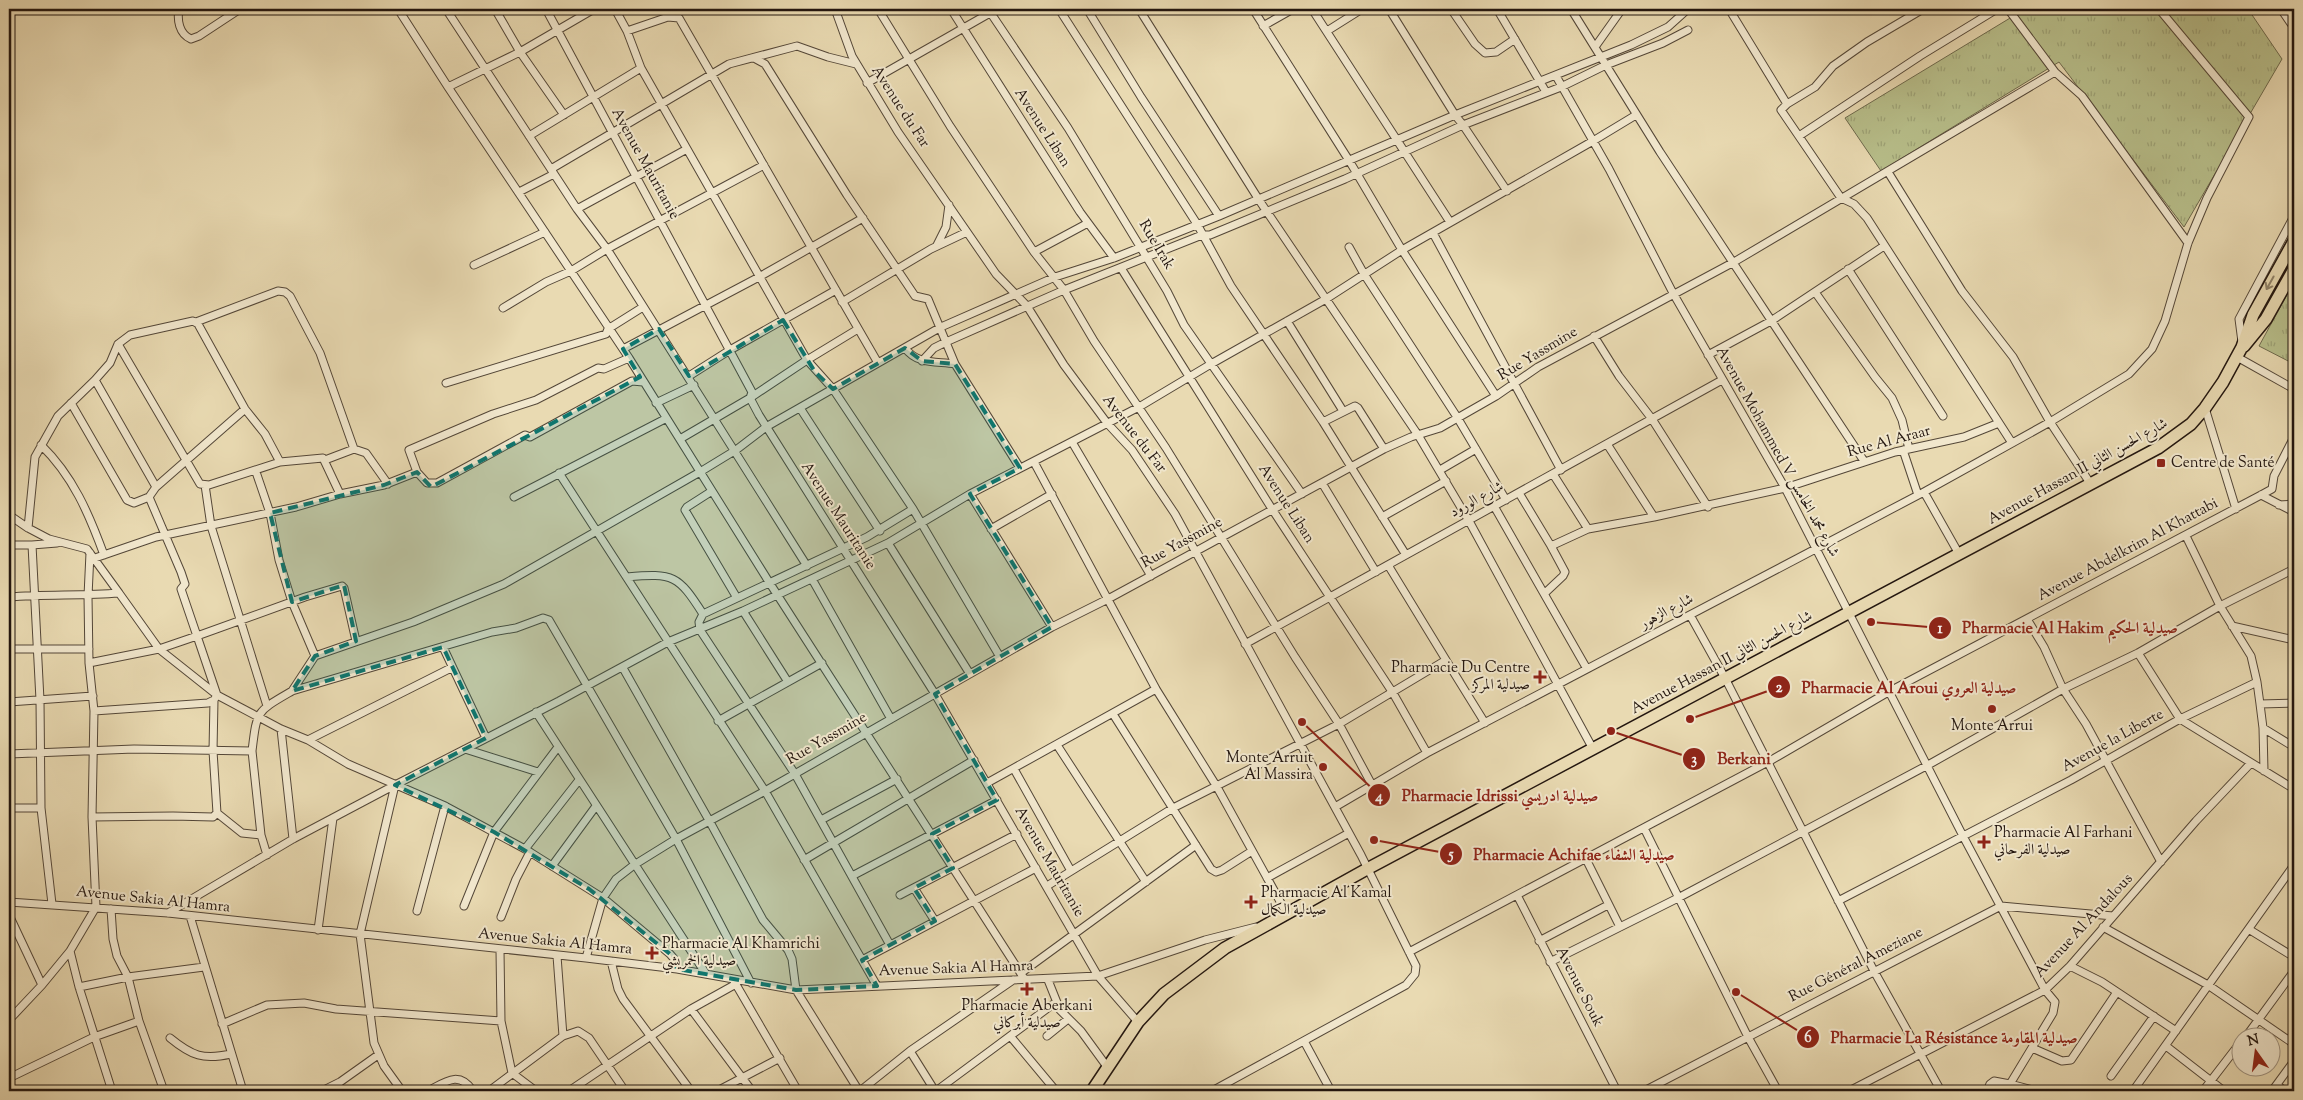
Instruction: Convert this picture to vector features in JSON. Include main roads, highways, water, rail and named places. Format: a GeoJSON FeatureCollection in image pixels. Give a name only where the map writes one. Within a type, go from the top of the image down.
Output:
{"type":"FeatureCollection","features":[{"type":"Feature","properties":{"kind":"main road","name":"Avenue Hassan II شارع الحسن الثاني"},"geometry":{"type":"LineString","coordinates":[[2240,352],[2253,315],[2294,241]]}},
{"type":"Feature","properties":{"kind":"main road","name":"Avenue Hassan II شارع الحسن الثاني"},"geometry":{"type":"LineString","coordinates":[[1097,1090],[1108,1068],[1138,1022],[1164,994],[1224,948],[1593,748],[2158,448],[2178,435],[2205,408],[2240,352],[2266,319],[2294,269]]}},
{"type":"Feature","properties":{"kind":"place","name":"Centre de Santé"},"geometry":{"type":"Point","coordinates":[2161,463]}},
{"type":"Feature","properties":{"kind":"place","name":"Pharmacie Al Hakim صيدلية الحكيم"},"geometry":{"type":"Point","coordinates":[1871,622]}},
{"type":"Feature","properties":{"kind":"place","name":"Pharmacie Du Centre صيدلية المركز"},"geometry":{"type":"Point","coordinates":[1540,677]}},
{"type":"Feature","properties":{"kind":"place","name":"Monte Arrui"},"geometry":{"type":"Point","coordinates":[1992,709]}},
{"type":"Feature","properties":{"kind":"place","name":"Pharmacie Al Aroui صيدلية العروي"},"geometry":{"type":"Point","coordinates":[1690,719]}},
{"type":"Feature","properties":{"kind":"place","name":"Pharmacie Idrissi صيدلية ادريسي"},"geometry":{"type":"Point","coordinates":[1302,722]}},
{"type":"Feature","properties":{"kind":"place","name":"Berkani"},"geometry":{"type":"Point","coordinates":[1611,731]}},
{"type":"Feature","properties":{"kind":"place","name":"Monte Arruit Al Massira"},"geometry":{"type":"Point","coordinates":[1323,767]}},
{"type":"Feature","properties":{"kind":"place","name":"Pharmacie Achifae صيدلية الشفاء"},"geometry":{"type":"Point","coordinates":[1374,840]}},
{"type":"Feature","properties":{"kind":"place","name":"Pharmacie Al Farhani صيدلية الفرحاني"},"geometry":{"type":"Point","coordinates":[1984,842]}},
{"type":"Feature","properties":{"kind":"place","name":"Pharmacie Al Kamal صيدلية الكمال"},"geometry":{"type":"Point","coordinates":[1251,902]}},
{"type":"Feature","properties":{"kind":"place","name":"Pharmacie Al Khamrichi صيدلية الخمريشي"},"geometry":{"type":"Point","coordinates":[652,953]}},
{"type":"Feature","properties":{"kind":"place","name":"Pharmacie Aberkani صيدلية أبركاني"},"geometry":{"type":"Point","coordinates":[1027,989]}},
{"type":"Feature","properties":{"kind":"place","name":"Pharmacie La Résistance صيدلية المقاومة"},"geometry":{"type":"Point","coordinates":[1736,992]}}]}
